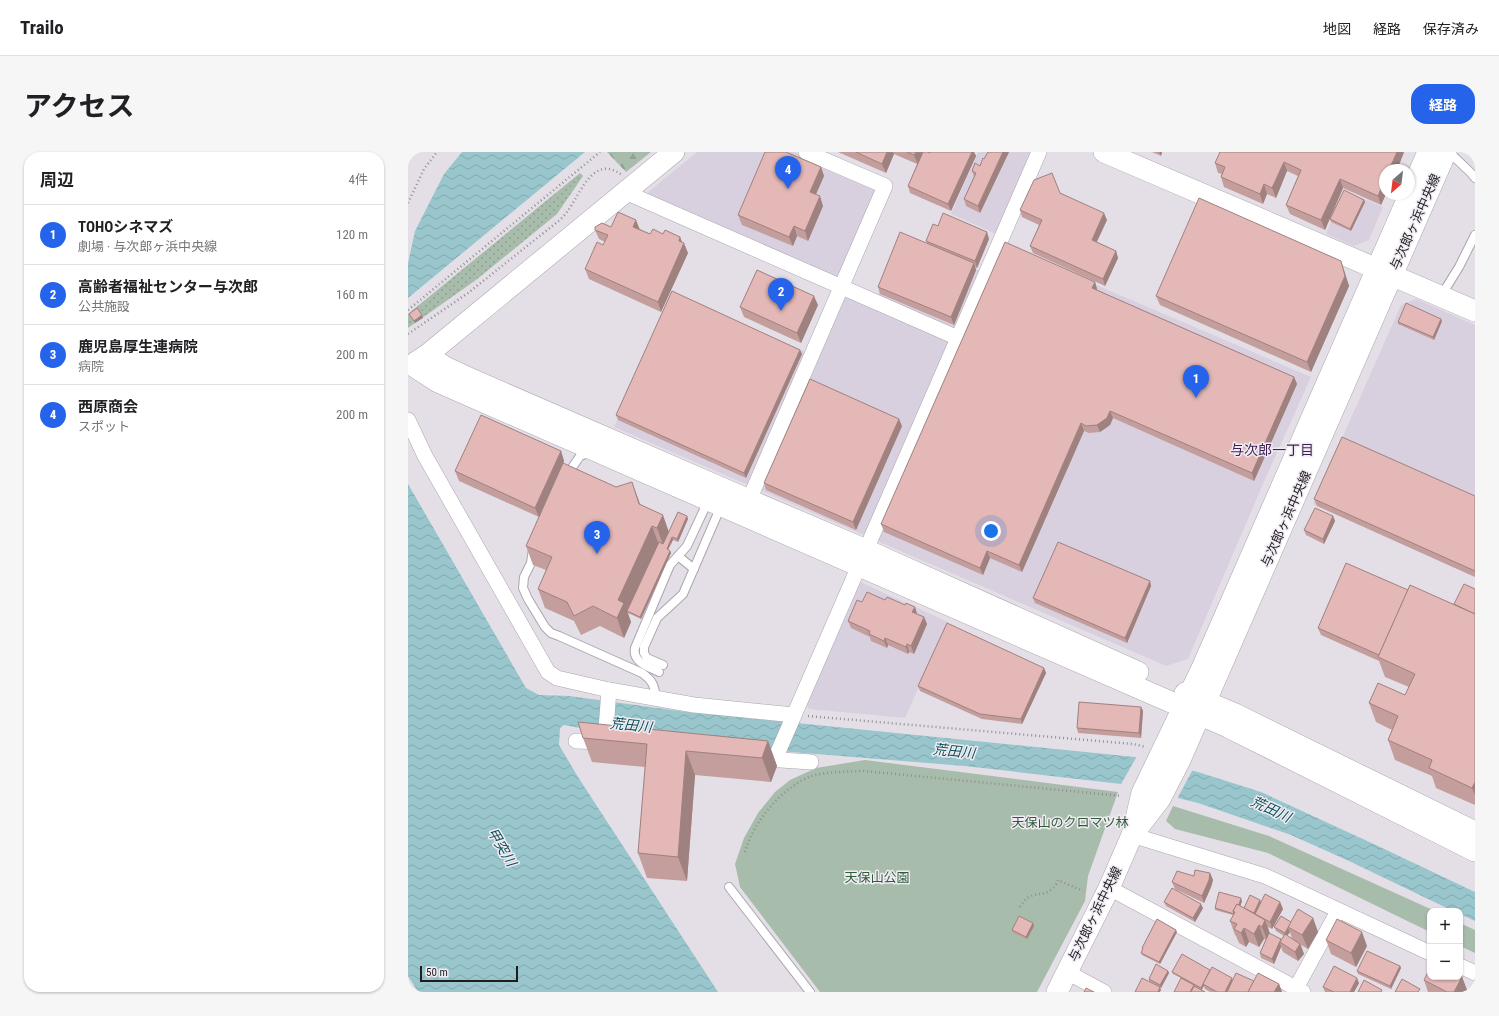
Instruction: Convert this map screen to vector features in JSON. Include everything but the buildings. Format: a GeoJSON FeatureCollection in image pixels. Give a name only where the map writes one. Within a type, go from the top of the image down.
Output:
{"type":"FeatureCollection","features":[{"type":"Feature","properties":{"kind":"street"},"geometry":{"type":"LineString","coordinates":[[416,362],[626,185],[674,152]]}},
{"type":"Feature","properties":{"kind":"street"},"geometry":{"type":"LineString","coordinates":[[745,508],[885,186],[806,152]]}},
{"type":"Feature","properties":{"kind":"street"},"geometry":{"type":"LineString","coordinates":[[776,756],[1039,152]]}},
{"type":"Feature","properties":{"kind":"street"},"geometry":{"type":"LineString","coordinates":[[1104,152],[1475,311]]}},
{"type":"Feature","properties":{"kind":"street","name":"与次郎ヶ浜中央線"},"geometry":{"type":"LineString","coordinates":[[1385,272],[1428,152]]}},
{"type":"Feature","properties":{"kind":"street","name":"与次郎ヶ浜中央線"},"geometry":{"type":"LineString","coordinates":[[1057,992],[1132,835],[1141,796],[1163,753],[1195,704],[1385,272],[1446,152]]}},
{"type":"Feature","properties":{"kind":"street"},"geometry":{"type":"LineString","coordinates":[[626,185],[842,287],[958,338]]}},
{"type":"Feature","properties":{"kind":"street"},"geometry":{"type":"LineString","coordinates":[[416,362],[445,366],[715,504],[745,508]]}},
{"type":"Feature","properties":{"kind":"street"},"geometry":{"type":"LineString","coordinates":[[408,420],[425,456],[548,672],[557,678],[609,693],[656,698],[694,705],[793,718]]}},
{"type":"Feature","properties":{"kind":"street"},"geometry":{"type":"LineString","coordinates":[[599,444],[1195,704],[1235,714],[1410,809],[1475,851]]}},
{"type":"Feature","properties":{"kind":"street"},"geometry":{"type":"LineString","coordinates":[[605,739],[609,693]]}},
{"type":"Feature","properties":{"kind":"street"},"geometry":{"type":"LineString","coordinates":[[576,741],[605,739],[620,744]]}},
{"type":"Feature","properties":{"kind":"street"},"geometry":{"type":"LineString","coordinates":[[752,757],[776,756],[810,762]]}},
{"type":"Feature","properties":{"kind":"street"},"geometry":{"type":"LineString","coordinates":[[1410,809],[1475,832]]}},
{"type":"Feature","properties":{"kind":"street"},"geometry":{"type":"LineString","coordinates":[[1132,835],[1265,876],[1338,911],[1427,951]]}},
{"type":"Feature","properties":{"kind":"street"},"geometry":{"type":"LineString","coordinates":[[1108,888],[1298,991],[1338,911]]}},
{"type":"Feature","properties":{"kind":"street"},"geometry":{"type":"LineString","coordinates":[[1463,967],[1475,973]]}},
{"type":"Feature","properties":{"kind":"street"},"geometry":{"type":"LineString","coordinates":[[1067,972],[1104,992]]}},
{"type":"Feature","properties":{"kind":"lane"},"geometry":{"type":"LineString","coordinates":[[1449,152],[1475,178]]}},
{"type":"Feature","properties":{"kind":"lane"},"geometry":{"type":"LineString","coordinates":[[1440,296],[1465,255],[1475,235]]}},
{"type":"Feature","properties":{"kind":"lane"},"geometry":{"type":"LineString","coordinates":[[561,483],[580,456],[599,444]]}},
{"type":"Feature","properties":{"kind":"lane"},"geometry":{"type":"LineString","coordinates":[[715,504],[694,569],[683,594],[657,618],[644,647],[644,653],[647,658],[661,669],[643,665],[637,659],[634,652],[637,641],[670,565],[686,546],[715,504]]}},
{"type":"Feature","properties":{"kind":"lane"},"geometry":{"type":"LineString","coordinates":[[533,543],[531,563],[524,577],[523,588],[545,626],[551,633],[642,673],[650,679],[656,698]]}},
{"type":"Feature","properties":{"kind":"lane"},"geometry":{"type":"LineString","coordinates":[[678,556],[694,569]]}},
{"type":"Feature","properties":{"kind":"lane"},"geometry":{"type":"LineString","coordinates":[[729,887],[810,992]]}},
{"type":"Feature","properties":{"kind":"path"},"geometry":{"type":"LineString","coordinates":[[408,203],[424,169],[437,152]]}},
{"type":"Feature","properties":{"kind":"path"},"geometry":{"type":"LineString","coordinates":[[408,310],[600,152]]}},
{"type":"Feature","properties":{"kind":"path"},"geometry":{"type":"LineString","coordinates":[[408,334],[468,293],[556,223],[566,213],[589,178],[597,171],[609,169],[619,172],[626,185]]}},
{"type":"Feature","properties":{"kind":"path"},"geometry":{"type":"LineString","coordinates":[[793,718],[1133,744],[1163,753]]}},
{"type":"Feature","properties":{"kind":"path"},"geometry":{"type":"LineString","coordinates":[[745,852],[748,840],[758,822],[779,798],[796,785],[812,776],[827,773],[864,771],[1141,796]]}},
{"type":"Feature","properties":{"kind":"path"},"geometry":{"type":"LineString","coordinates":[[1020,907],[1027,897],[1036,893],[1045,893],[1049,891],[1058,880],[1083,891]]}},
{"type":"Feature","properties":{"kind":"shaded area"},"geometry":{"type":"Polygon","coordinates":[[[697,152],[794,152],[874,187],[877,193],[841,276],[835,278],[650,198],[648,192],[697,152]]]}},
{"type":"Feature","properties":{"kind":"shaded area"},"geometry":{"type":"Polygon","coordinates":[[[978,152],[1032,152],[996,234],[951,214],[978,152]]]}},
{"type":"Feature","properties":{"kind":"shaded area"},"geometry":{"type":"Polygon","coordinates":[[[1344,190],[1383,207],[1369,240],[1354,246],[1326,234],[1344,190]]]}},
{"type":"Feature","properties":{"kind":"shaded area"},"geometry":{"type":"Polygon","coordinates":[[[903,238],[990,275],[1003,245],[1311,377],[1263,484],[1188,659],[1166,666],[614,427],[672,294],[818,357],[844,299],[850,297],[873,307],[903,238]]]}},
{"type":"Feature","properties":{"kind":"shaded area"},"geometry":{"type":"Polygon","coordinates":[[[1416,299],[1475,325],[1475,577],[1313,504],[1401,305],[1416,299]]]}},
{"type":"Feature","properties":{"kind":"shaded area"},"geometry":{"type":"Polygon","coordinates":[[[858,581],[948,622],[905,718],[809,709],[805,703],[858,581]]]}},
{"type":"Feature","properties":{"kind":"green space"},"geometry":{"type":"Polygon","coordinates":[[[607,152],[651,152],[626,172],[607,152]]]}},
{"type":"Feature","properties":{"kind":"green space"},"geometry":{"type":"Polygon","coordinates":[[[580,173],[583,176],[557,214],[476,280],[408,328],[408,314],[580,173]]]}},
{"type":"Feature","properties":{"kind":"green space","name":"天保山公園"},"geometry":{"type":"Polygon","coordinates":[[[865,760],[1118,792],[1088,876],[1085,901],[1037,992],[820,992],[740,887],[735,864],[744,838],[758,813],[775,792],[790,780],[816,768],[865,760]]]}},
{"type":"Feature","properties":{"kind":"green space"},"geometry":{"type":"Polygon","coordinates":[[[1173,806],[1269,836],[1428,908],[1427,908],[1427,931],[1268,853],[1175,829],[1166,821],[1173,806]]]}},
{"type":"Feature","properties":{"kind":"green space"},"geometry":{"type":"Polygon","coordinates":[[[1463,924],[1475,930],[1475,953],[1463,947],[1463,924]]]}},
{"type":"Feature","properties":{"kind":"water"},"geometry":{"type":"Polygon","coordinates":[[[462,152],[585,152],[408,298],[408,263],[415,231],[444,174],[462,152]]]}},
{"type":"Feature","properties":{"kind":"water"},"geometry":{"type":"Polygon","coordinates":[[[408,484],[526,688],[539,695],[569,696],[687,712],[1135,757],[1198,772],[1261,792],[1475,892],[1475,921],[1463,915],[1463,908],[1447,908],[1291,835],[1198,803],[1121,784],[965,766],[766,750],[597,731],[564,725],[560,728],[559,745],[578,777],[718,992],[418,992],[408,976],[408,484]]]}},
{"type":"Feature","properties":{"kind":"pier"},"geometry":{"type":"Polygon","coordinates":[[[1137,756],[1193,769],[1177,799],[1120,786],[1137,756]]]}},
{"type":"Feature","properties":{"kind":"place","name":"西原商会"},"geometry":{"type":"Point","coordinates":[788,189]}},
{"type":"Feature","properties":{"kind":"place","name":"高齢者福祉センター与次郎"},"geometry":{"type":"Point","coordinates":[781,311]}},
{"type":"Feature","properties":{"kind":"place","name":"TOHOシネマズ"},"geometry":{"type":"Point","coordinates":[1196,398]}},
{"type":"Feature","properties":{"kind":"place","name":"鹿児島厚生連病院"},"geometry":{"type":"Point","coordinates":[597,554]}},
{"type":"Feature","properties":{"kind":"district","name":"与次郎一丁目"},"geometry":{"type":"Point","coordinates":[1272,450]}},
{"type":"Feature","properties":{"kind":"water label","name":"荒田川"},"geometry":{"type":"Point","coordinates":[631,725]}},
{"type":"Feature","properties":{"kind":"water label","name":"荒田川"},"geometry":{"type":"Point","coordinates":[954,751]}},
{"type":"Feature","properties":{"kind":"water label","name":"荒田川"},"geometry":{"type":"Point","coordinates":[1271,809]}},
{"type":"Feature","properties":{"kind":"water label","name":"甲突川"},"geometry":{"type":"Point","coordinates":[502,847]}},
{"type":"Feature","properties":{"kind":"park label","name":"天保山のクロマツ林"},"geometry":{"type":"Point","coordinates":[1070,822]}}]}
